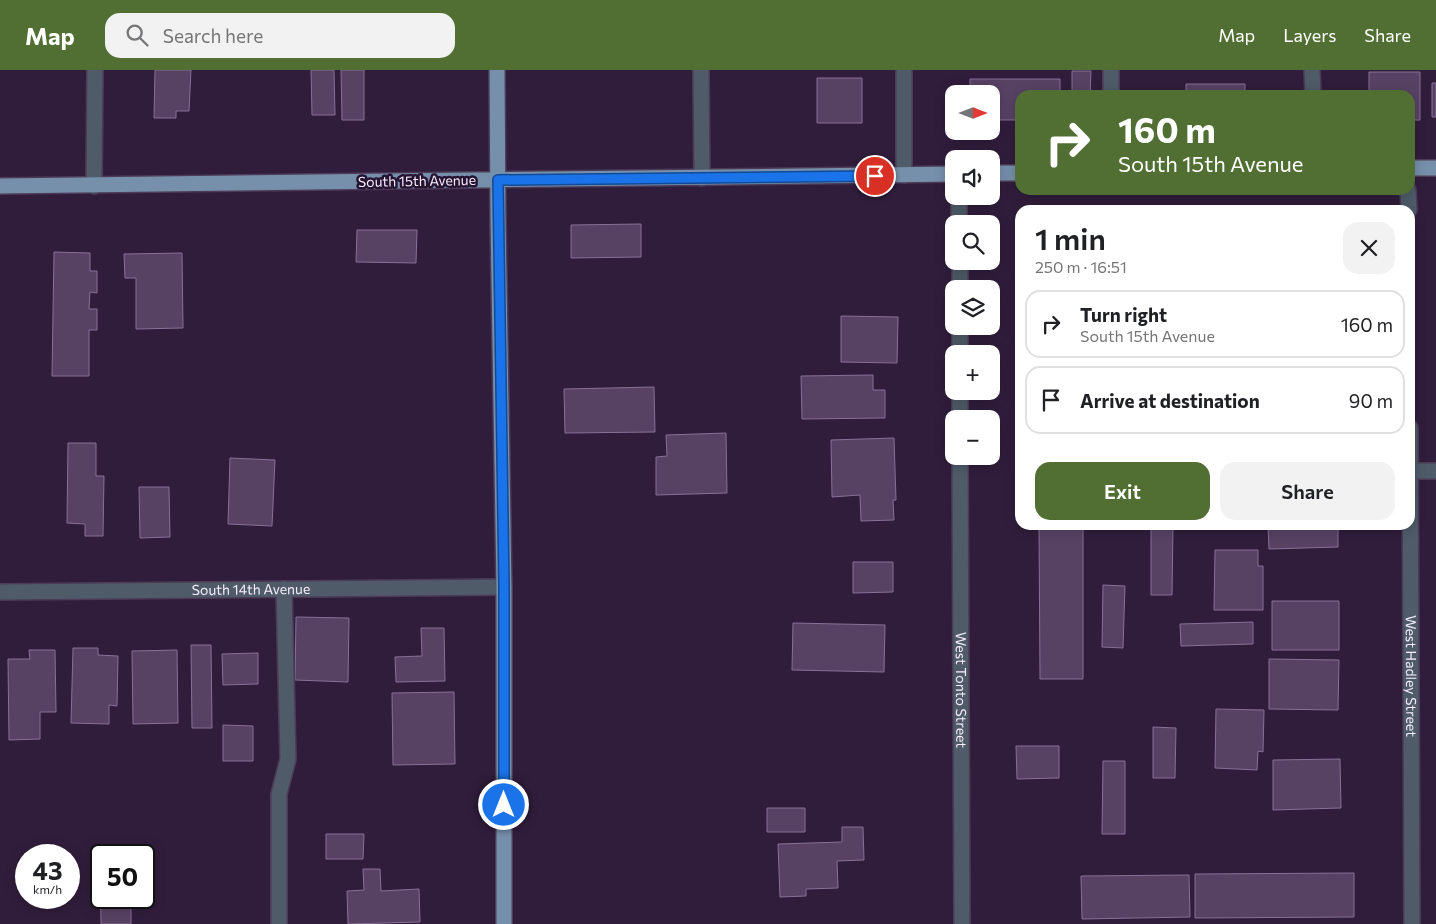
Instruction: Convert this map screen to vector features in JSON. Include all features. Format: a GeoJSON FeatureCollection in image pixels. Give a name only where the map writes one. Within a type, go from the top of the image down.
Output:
{"type":"FeatureCollection","features":[{"type":"Feature","properties":{"kind":"main road"},"geometry":{"type":"LineString","coordinates":[[498,70],[504,587],[504,924]]}},
{"type":"Feature","properties":{"kind":"main road"},"geometry":{"type":"LineString","coordinates":[[1415,168],[1436,168]]}},
{"type":"Feature","properties":{"kind":"main road"},"geometry":{"type":"LineString","coordinates":[[1000,174],[1015,173]]}},
{"type":"Feature","properties":{"kind":"main road","name":"South 15th Avenue"},"geometry":{"type":"LineString","coordinates":[[0,186],[945,174]]}},
{"type":"Feature","properties":{"kind":"street"},"geometry":{"type":"LineString","coordinates":[[94,186],[95,70]]}},
{"type":"Feature","properties":{"kind":"street"},"geometry":{"type":"LineString","coordinates":[[701,70],[702,178]]}},
{"type":"Feature","properties":{"kind":"street"},"geometry":{"type":"LineString","coordinates":[[904,70],[904,176]]}},
{"type":"Feature","properties":{"kind":"street"},"geometry":{"type":"LineString","coordinates":[[1111,70],[1111,90]]}},
{"type":"Feature","properties":{"kind":"street"},"geometry":{"type":"LineString","coordinates":[[1312,70],[1313,90]]}},
{"type":"Feature","properties":{"kind":"street","name":"West Tonto Street"},"geometry":{"type":"LineString","coordinates":[[960,465],[962,924]]}},
{"type":"Feature","properties":{"kind":"street"},"geometry":{"type":"LineString","coordinates":[[1415,471],[1436,470]]}},
{"type":"Feature","properties":{"kind":"street","name":"West Hadley Street"},"geometry":{"type":"LineString","coordinates":[[1410,530],[1412,924]]}},
{"type":"Feature","properties":{"kind":"street","name":"South 14th Avenue"},"geometry":{"type":"LineString","coordinates":[[0,592],[504,587]]}},
{"type":"Feature","properties":{"kind":"street"},"geometry":{"type":"LineString","coordinates":[[279,924],[279,794],[288,760],[284,589]]}},
{"type":"Feature","properties":{"kind":"building"},"geometry":{"type":"Polygon","coordinates":[[[155,70],[191,70],[189,111],[176,111],[176,118],[154,118],[155,70]]]}},
{"type":"Feature","properties":{"kind":"building"},"geometry":{"type":"Polygon","coordinates":[[[311,70],[334,70],[335,115],[312,115],[311,70]]]}},
{"type":"Feature","properties":{"kind":"building"},"geometry":{"type":"Polygon","coordinates":[[[341,70],[364,70],[364,120],[342,120],[341,70]]]}},
{"type":"Feature","properties":{"kind":"building"},"geometry":{"type":"Polygon","coordinates":[[[1072,71],[1091,71],[1090,90],[1072,90],[1072,71]]]}},
{"type":"Feature","properties":{"kind":"building"},"geometry":{"type":"Polygon","coordinates":[[[1369,72],[1420,72],[1420,120],[1415,120],[1415,90],[1369,90],[1369,72]]]}},
{"type":"Feature","properties":{"kind":"building"},"geometry":{"type":"Polygon","coordinates":[[[817,78],[862,78],[862,123],[817,123],[817,78]]]}},
{"type":"Feature","properties":{"kind":"building"},"geometry":{"type":"Polygon","coordinates":[[[970,79],[1060,79],[1060,90],[1015,90],[1015,120],[1000,120],[1000,85],[970,85],[970,79]]]}},
{"type":"Feature","properties":{"kind":"building"},"geometry":{"type":"Polygon","coordinates":[[[1432,83],[1436,83],[1436,117],[1432,117],[1432,83]]]}},
{"type":"Feature","properties":{"kind":"building"},"geometry":{"type":"Polygon","coordinates":[[[1186,84],[1245,84],[1245,90],[1186,90],[1186,84]]]}},
{"type":"Feature","properties":{"kind":"building"},"geometry":{"type":"Polygon","coordinates":[[[641,224],[641,257],[571,258],[571,225],[641,224]]]}},
{"type":"Feature","properties":{"kind":"building"},"geometry":{"type":"Polygon","coordinates":[[[357,230],[417,230],[416,263],[356,262],[357,230]]]}},
{"type":"Feature","properties":{"kind":"building"},"geometry":{"type":"Polygon","coordinates":[[[54,252],[90,253],[90,271],[97,271],[97,293],[90,292],[89,309],[97,309],[97,330],[89,330],[89,376],[52,376],[54,252]]]}},
{"type":"Feature","properties":{"kind":"building"},"geometry":{"type":"Polygon","coordinates":[[[182,253],[183,328],[136,329],[136,278],[125,278],[124,254],[182,253]]]}},
{"type":"Feature","properties":{"kind":"building"},"geometry":{"type":"Polygon","coordinates":[[[841,316],[898,317],[897,363],[841,362],[841,316]]]}},
{"type":"Feature","properties":{"kind":"building"},"geometry":{"type":"Polygon","coordinates":[[[873,375],[873,390],[885,390],[885,418],[802,419],[801,376],[873,375]]]}},
{"type":"Feature","properties":{"kind":"building"},"geometry":{"type":"Polygon","coordinates":[[[654,387],[655,432],[565,433],[564,389],[654,387]]]}},
{"type":"Feature","properties":{"kind":"building"},"geometry":{"type":"Polygon","coordinates":[[[726,433],[727,493],[656,495],[656,457],[667,456],[666,435],[726,433]]]}},
{"type":"Feature","properties":{"kind":"building"},"geometry":{"type":"Polygon","coordinates":[[[894,438],[896,500],[893,500],[894,520],[861,521],[860,495],[832,497],[831,440],[894,438]]]}},
{"type":"Feature","properties":{"kind":"building"},"geometry":{"type":"Polygon","coordinates":[[[68,443],[96,443],[96,476],[104,476],[103,536],[85,536],[85,524],[67,523],[68,443]]]}},
{"type":"Feature","properties":{"kind":"building"},"geometry":{"type":"Polygon","coordinates":[[[230,458],[275,460],[272,526],[228,524],[230,458]]]}},
{"type":"Feature","properties":{"kind":"building"},"geometry":{"type":"Polygon","coordinates":[[[139,487],[169,487],[170,537],[140,538],[139,487]]]}},
{"type":"Feature","properties":{"kind":"building"},"geometry":{"type":"Polygon","coordinates":[[[1039,530],[1083,530],[1083,679],[1040,679],[1039,530]]]}},
{"type":"Feature","properties":{"kind":"building"},"geometry":{"type":"Polygon","coordinates":[[[1151,530],[1173,530],[1172,595],[1151,595],[1151,530]]]}},
{"type":"Feature","properties":{"kind":"building"},"geometry":{"type":"Polygon","coordinates":[[[1268,530],[1338,530],[1338,547],[1269,549],[1268,530]]]}},
{"type":"Feature","properties":{"kind":"building"},"geometry":{"type":"Polygon","coordinates":[[[1215,550],[1258,550],[1258,566],[1263,566],[1263,610],[1214,610],[1215,550]]]}},
{"type":"Feature","properties":{"kind":"building"},"geometry":{"type":"Polygon","coordinates":[[[853,562],[893,562],[893,592],[853,593],[853,562]]]}},
{"type":"Feature","properties":{"kind":"building"},"geometry":{"type":"Polygon","coordinates":[[[1103,585],[1125,586],[1123,648],[1102,647],[1103,585]]]}},
{"type":"Feature","properties":{"kind":"building"},"geometry":{"type":"Polygon","coordinates":[[[1272,601],[1339,601],[1339,650],[1272,650],[1272,601]]]}},
{"type":"Feature","properties":{"kind":"building"},"geometry":{"type":"Polygon","coordinates":[[[296,617],[349,618],[348,682],[295,680],[296,617]]]}},
{"type":"Feature","properties":{"kind":"building"},"geometry":{"type":"Polygon","coordinates":[[[1253,622],[1253,644],[1181,646],[1180,624],[1253,622]]]}},
{"type":"Feature","properties":{"kind":"building"},"geometry":{"type":"Polygon","coordinates":[[[793,623],[885,625],[884,672],[792,670],[793,623]]]}},
{"type":"Feature","properties":{"kind":"building"},"geometry":{"type":"Polygon","coordinates":[[[421,628],[444,628],[445,681],[396,682],[395,657],[422,656],[421,628]]]}},
{"type":"Feature","properties":{"kind":"building"},"geometry":{"type":"Polygon","coordinates":[[[191,645],[211,645],[212,728],[192,728],[191,645]]]}},
{"type":"Feature","properties":{"kind":"building"},"geometry":{"type":"Polygon","coordinates":[[[73,648],[98,648],[98,655],[118,656],[117,706],[109,705],[109,724],[71,723],[73,648]]]}},
{"type":"Feature","properties":{"kind":"building"},"geometry":{"type":"Polygon","coordinates":[[[29,650],[55,650],[56,712],[40,712],[40,739],[9,740],[8,659],[30,659],[29,650]]]}},
{"type":"Feature","properties":{"kind":"building"},"geometry":{"type":"Polygon","coordinates":[[[177,650],[178,723],[133,724],[132,651],[177,650]]]}},
{"type":"Feature","properties":{"kind":"building"},"geometry":{"type":"Polygon","coordinates":[[[258,653],[258,684],[223,685],[222,654],[258,653]]]}},
{"type":"Feature","properties":{"kind":"building"},"geometry":{"type":"Polygon","coordinates":[[[1269,659],[1339,660],[1338,710],[1269,709],[1269,659]]]}},
{"type":"Feature","properties":{"kind":"building"},"geometry":{"type":"Polygon","coordinates":[[[454,692],[455,764],[393,765],[392,693],[454,692]]]}},
{"type":"Feature","properties":{"kind":"building"},"geometry":{"type":"Polygon","coordinates":[[[1216,709],[1264,710],[1263,752],[1258,751],[1257,770],[1215,768],[1216,709]]]}},
{"type":"Feature","properties":{"kind":"building"},"geometry":{"type":"Polygon","coordinates":[[[223,725],[253,726],[253,761],[223,761],[223,725]]]}},
{"type":"Feature","properties":{"kind":"building"},"geometry":{"type":"Polygon","coordinates":[[[1153,727],[1176,728],[1175,778],[1153,778],[1153,727]]]}},
{"type":"Feature","properties":{"kind":"building"},"geometry":{"type":"Polygon","coordinates":[[[1016,746],[1059,746],[1059,778],[1017,779],[1016,746]]]}},
{"type":"Feature","properties":{"kind":"building"},"geometry":{"type":"Polygon","coordinates":[[[1340,759],[1341,808],[1273,810],[1273,760],[1340,759]]]}},
{"type":"Feature","properties":{"kind":"building"},"geometry":{"type":"Polygon","coordinates":[[[1103,761],[1125,761],[1125,834],[1102,834],[1103,761]]]}},
{"type":"Feature","properties":{"kind":"building"},"geometry":{"type":"Polygon","coordinates":[[[767,808],[805,808],[805,832],[767,832],[767,808]]]}},
{"type":"Feature","properties":{"kind":"building"},"geometry":{"type":"Polygon","coordinates":[[[842,827],[863,827],[864,860],[837,861],[838,888],[806,889],[806,896],[780,897],[778,844],[842,842],[842,827]]]}},
{"type":"Feature","properties":{"kind":"building"},"geometry":{"type":"Polygon","coordinates":[[[326,834],[364,834],[363,859],[326,859],[326,834]]]}},
{"type":"Feature","properties":{"kind":"building"},"geometry":{"type":"Polygon","coordinates":[[[363,869],[380,869],[381,891],[419,889],[420,922],[348,924],[347,891],[364,890],[363,869]]]}},
{"type":"Feature","properties":{"kind":"building"},"geometry":{"type":"Polygon","coordinates":[[[1354,873],[1354,917],[1195,918],[1195,874],[1354,873]]]}},
{"type":"Feature","properties":{"kind":"building"},"geometry":{"type":"Polygon","coordinates":[[[1189,875],[1190,917],[1082,919],[1081,876],[1189,875]]]}},
{"type":"Feature","properties":{"kind":"building"},"geometry":{"type":"Polygon","coordinates":[[[101,909],[131,909],[131,924],[101,924],[101,909]]]}},
{"type":"Feature","properties":{"kind":"route"},"geometry":{"type":"LineString","coordinates":[[504,805],[504,587],[498,180],[875,176]]}}]}
